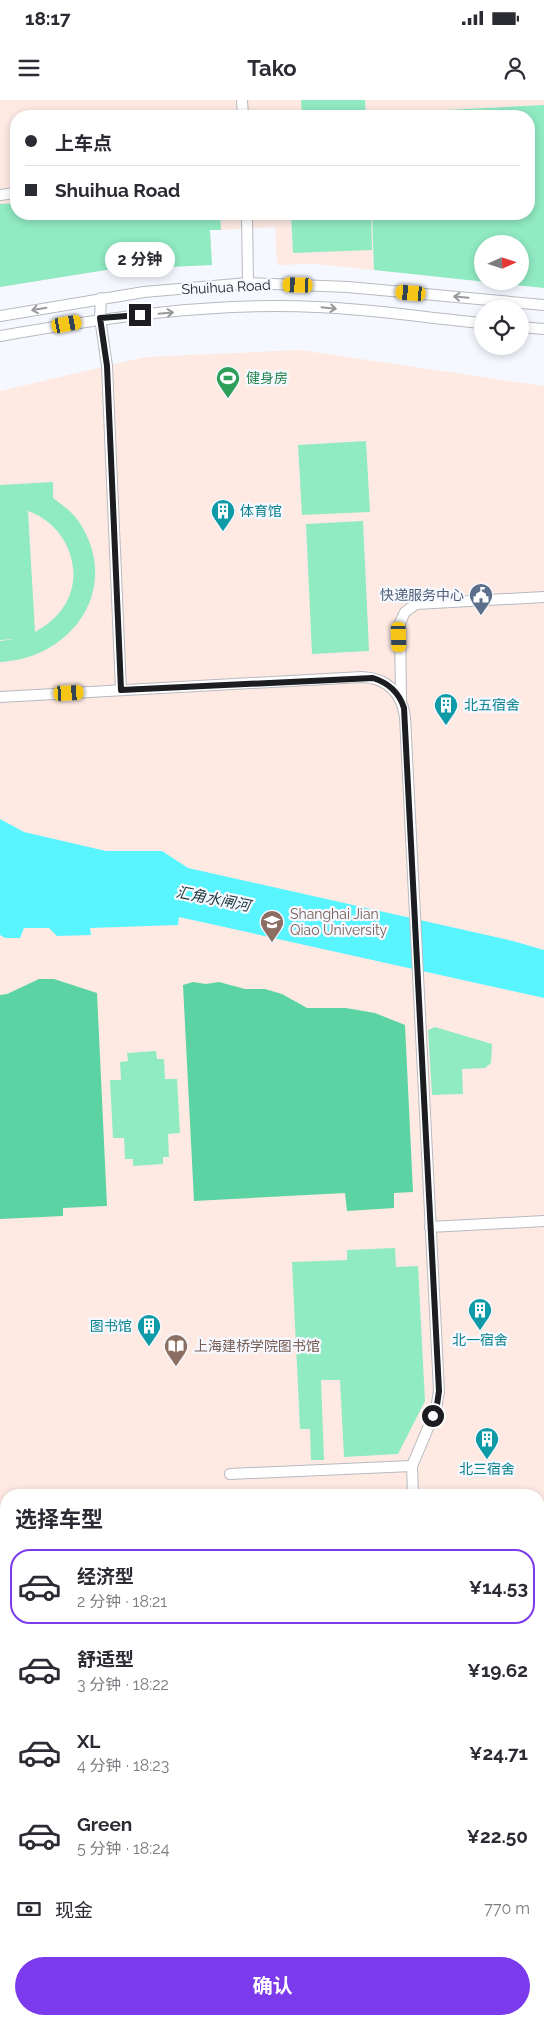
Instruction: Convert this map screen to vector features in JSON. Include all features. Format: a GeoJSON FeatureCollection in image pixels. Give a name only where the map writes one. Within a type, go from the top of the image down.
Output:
{"type":"FeatureCollection","features":[{"type":"Feature","properties":{"kind":"street"},"geometry":{"type":"LineString","coordinates":[[247,220],[248,283]]}},
{"type":"Feature","properties":{"kind":"street","name":"Shuihua Road"},"geometry":{"type":"LineString","coordinates":[[0,316],[144,292],[248,283],[348,287],[544,305]]}},
{"type":"Feature","properties":{"kind":"street"},"geometry":{"type":"LineString","coordinates":[[101,298],[100,318],[107,366],[121,690]]}},
{"type":"Feature","properties":{"kind":"street","name":"Shuihua Road"},"geometry":{"type":"LineString","coordinates":[[0,336],[100,318],[239,306],[317,307],[474,322]]}},
{"type":"Feature","properties":{"kind":"street"},"geometry":{"type":"LineString","coordinates":[[529,328],[544,330]]}},
{"type":"Feature","properties":{"kind":"street"},"geometry":{"type":"LineString","coordinates":[[413,1489],[412,1466],[438,1401],[405,717],[401,700],[400,623],[405,612],[416,604],[544,597]]}},
{"type":"Feature","properties":{"kind":"street"},"geometry":{"type":"LineString","coordinates":[[0,697],[373,678],[389,685],[401,700]]}},
{"type":"Feature","properties":{"kind":"street"},"geometry":{"type":"LineString","coordinates":[[430,1227],[544,1221]]}},
{"type":"Feature","properties":{"kind":"street"},"geometry":{"type":"LineString","coordinates":[[230,1474],[412,1466]]}},
{"type":"Feature","properties":{"kind":"shaded area"},"geometry":{"type":"Polygon","coordinates":[[[0,100],[544,100],[544,105],[446,110],[10,110],[10,220],[372,220],[374,270],[314,264],[277,265],[275,227],[210,230],[212,265],[106,270],[0,287],[0,100]]]}},
{"type":"Feature","properties":{"kind":"shaded area","name":"Shanghai Jian Qiao University"},"geometry":{"type":"Polygon","coordinates":[[[300,350],[544,386],[544,1489],[0,1489],[0,391],[145,357],[300,350]]]}},
{"type":"Feature","properties":{"kind":"green space"},"geometry":{"type":"Polygon","coordinates":[[[301,100],[365,100],[366,110],[302,110],[301,100]]]}},
{"type":"Feature","properties":{"kind":"green space"},"geometry":{"type":"Polygon","coordinates":[[[544,105],[544,288],[529,286],[529,235],[474,235],[474,281],[374,270],[372,220],[535,220],[535,110],[446,110],[544,105]]]}},
{"type":"Feature","properties":{"kind":"green space"},"geometry":{"type":"Polygon","coordinates":[[[10,203],[10,220],[220,220],[221,230],[210,230],[212,265],[106,270],[0,287],[0,204],[10,203]]]}},
{"type":"Feature","properties":{"kind":"green space"},"geometry":{"type":"Polygon","coordinates":[[[291,220],[371,220],[372,250],[293,253],[291,220]]]}},
{"type":"Feature","properties":{"kind":"green space"},"geometry":{"type":"Polygon","coordinates":[[[366,441],[370,512],[302,515],[298,445],[366,441]]]}},
{"type":"Feature","properties":{"kind":"green space"},"geometry":{"type":"Polygon","coordinates":[[[53,482],[53,498],[72,513],[81,525],[92,549],[95,573],[92,596],[82,617],[67,634],[48,648],[26,658],[0,662],[0,641],[14,639],[0,640],[0,485],[53,482]],[[28,511],[35,632],[48,624],[59,613],[68,599],[73,584],[70,554],[64,540],[42,518],[28,511]]]}},
{"type":"Feature","properties":{"kind":"green space"},"geometry":{"type":"Polygon","coordinates":[[[363,521],[369,651],[312,654],[306,524],[363,521]]]}},
{"type":"Feature","properties":{"kind":"green space"},"geometry":{"type":"Polygon","coordinates":[[[39,979],[54,979],[97,993],[107,1206],[63,1208],[63,1216],[0,1219],[0,995],[7,994],[39,979]]]}},
{"type":"Feature","properties":{"kind":"green space"},"geometry":{"type":"Polygon","coordinates":[[[193,982],[206,984],[219,982],[245,989],[265,989],[282,994],[307,1008],[346,1008],[375,1013],[405,1025],[413,1192],[394,1193],[394,1208],[347,1211],[345,1193],[194,1201],[183,985],[193,982]]]}},
{"type":"Feature","properties":{"kind":"green space"},"geometry":{"type":"Polygon","coordinates":[[[435,1027],[492,1044],[491,1063],[485,1068],[462,1069],[463,1094],[432,1095],[428,1030],[435,1027]]]}},
{"type":"Feature","properties":{"kind":"green space"},"geometry":{"type":"Polygon","coordinates":[[[156,1051],[157,1059],[164,1059],[165,1079],[177,1079],[180,1133],[168,1134],[169,1157],[163,1157],[163,1164],[133,1166],[133,1159],[125,1159],[124,1138],[113,1138],[110,1080],[121,1080],[120,1062],[128,1061],[127,1053],[156,1051]]]}},
{"type":"Feature","properties":{"kind":"green space"},"geometry":{"type":"Polygon","coordinates":[[[395,1248],[396,1267],[418,1266],[425,1401],[398,1454],[344,1457],[340,1380],[321,1380],[324,1460],[311,1460],[310,1429],[300,1429],[292,1262],[347,1260],[347,1250],[395,1248]]]}},
{"type":"Feature","properties":{"kind":"water","name":"汇角水闸河"},"geometry":{"type":"Polygon","coordinates":[[[0,819],[24,832],[106,851],[162,851],[188,868],[513,941],[544,950],[544,998],[179,917],[178,925],[90,928],[91,935],[57,936],[49,928],[24,928],[20,938],[5,938],[0,935],[0,819]]]}},
{"type":"Feature","properties":{"kind":"place","name":"健身房"},"geometry":{"type":"Point","coordinates":[228,399]}},
{"type":"Feature","properties":{"kind":"place","name":"体育馆"},"geometry":{"type":"Point","coordinates":[223,532]}},
{"type":"Feature","properties":{"kind":"place","name":"快递服务中心"},"geometry":{"type":"Point","coordinates":[481,616]}},
{"type":"Feature","properties":{"kind":"place","name":"北五宿舍"},"geometry":{"type":"Point","coordinates":[446,726]}},
{"type":"Feature","properties":{"kind":"place","name":"Shanghai Jian Qiao University"},"geometry":{"type":"Point","coordinates":[272,943]}},
{"type":"Feature","properties":{"kind":"place","name":"北一宿舍"},"geometry":{"type":"Point","coordinates":[480,1331]}},
{"type":"Feature","properties":{"kind":"place","name":"图书馆"},"geometry":{"type":"Point","coordinates":[149,1347]}},
{"type":"Feature","properties":{"kind":"place","name":"上海建桥学院图书馆"},"geometry":{"type":"Point","coordinates":[176,1367]}},
{"type":"Feature","properties":{"kind":"place","name":"北三宿舍"},"geometry":{"type":"Point","coordinates":[487,1460]}},
{"type":"Feature","properties":{"kind":"route"},"geometry":{"type":"LineString","coordinates":[[140,315],[100,318],[107,366],[121,690],[362,677],[382,680],[389,685],[398,695],[404,708],[439,1391],[433,1416]]}}]}
